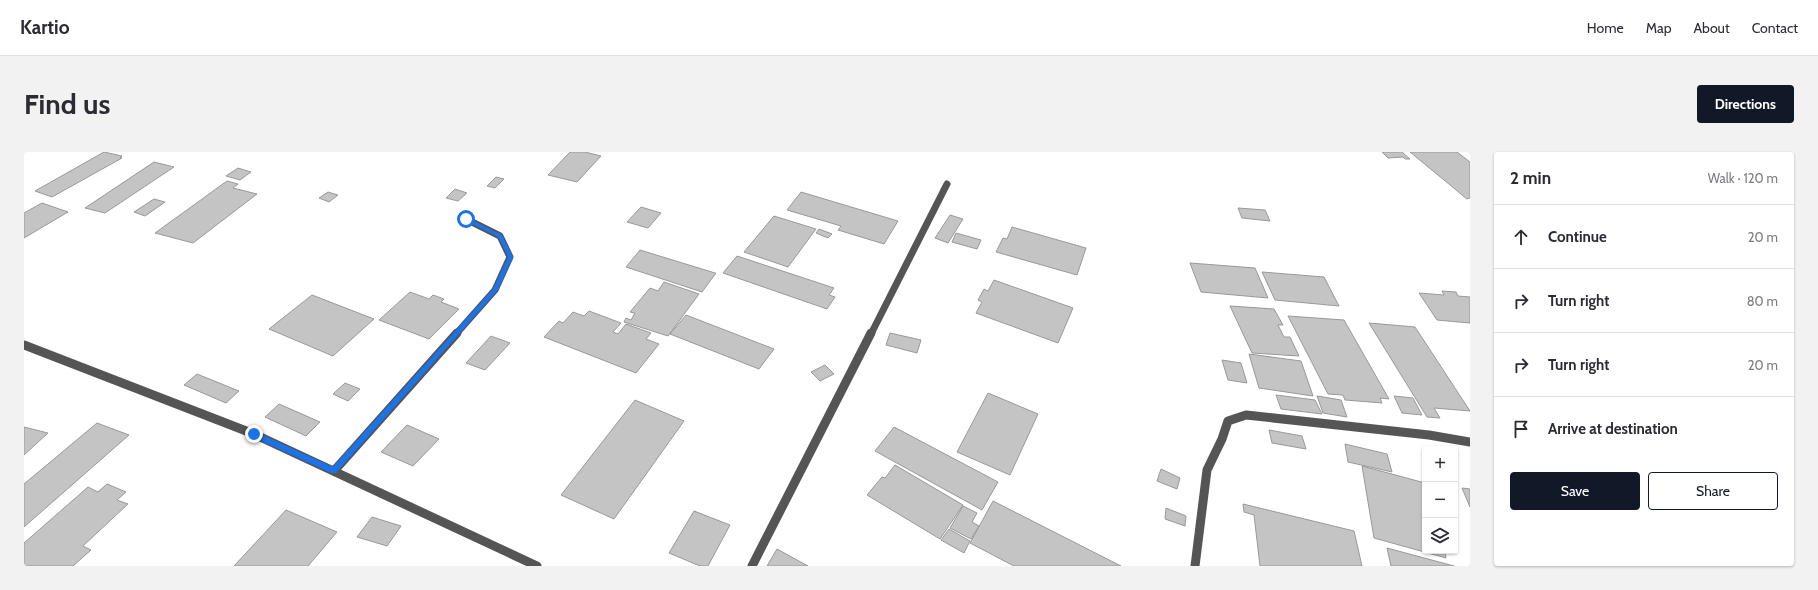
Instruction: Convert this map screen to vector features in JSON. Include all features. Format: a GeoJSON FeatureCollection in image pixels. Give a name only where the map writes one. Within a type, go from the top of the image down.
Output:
{"type":"FeatureCollection","features":[{"type":"Feature","properties":{"kind":"street"},"geometry":{"type":"LineString","coordinates":[[752,566],[947,184]]}},
{"type":"Feature","properties":{"kind":"street"},"geometry":{"type":"LineString","coordinates":[[334,471],[496,290],[510,257],[500,236],[466,219]]}},
{"type":"Feature","properties":{"kind":"street"},"geometry":{"type":"LineString","coordinates":[[24,345],[254,434],[537,566]]}},
{"type":"Feature","properties":{"kind":"street"},"geometry":{"type":"LineString","coordinates":[[1195,566],[1206,470],[1222,439],[1228,421],[1246,415],[1429,435],[1470,442]]}},
{"type":"Feature","properties":{"kind":"building"},"geometry":{"type":"Polygon","coordinates":[[[104,152],[122,156],[120,157],[122,158],[52,197],[35,191],[104,152]]]}},
{"type":"Feature","properties":{"kind":"building"},"geometry":{"type":"Polygon","coordinates":[[[570,152],[585,152],[601,156],[577,182],[548,175],[570,152]]]}},
{"type":"Feature","properties":{"kind":"building"},"geometry":{"type":"Polygon","coordinates":[[[1382,152],[1402,152],[1410,159],[1405,159],[1403,157],[1388,158],[1382,152]]]}},
{"type":"Feature","properties":{"kind":"building"},"geometry":{"type":"Polygon","coordinates":[[[1410,152],[1457,152],[1470,162],[1470,198],[1467,199],[1410,152]]]}},
{"type":"Feature","properties":{"kind":"building"},"geometry":{"type":"Polygon","coordinates":[[[154,162],[174,167],[105,213],[85,208],[154,162]]]}},
{"type":"Feature","properties":{"kind":"building"},"geometry":{"type":"Polygon","coordinates":[[[238,168],[251,172],[240,180],[226,176],[238,168]]]}},
{"type":"Feature","properties":{"kind":"building"},"geometry":{"type":"Polygon","coordinates":[[[496,177],[504,179],[495,188],[487,186],[496,177]]]}},
{"type":"Feature","properties":{"kind":"building"},"geometry":{"type":"Polygon","coordinates":[[[227,181],[238,184],[233,188],[257,194],[193,243],[155,233],[227,181]]]}},
{"type":"Feature","properties":{"kind":"building"},"geometry":{"type":"Polygon","coordinates":[[[455,189],[467,193],[458,201],[446,198],[455,189]]]}},
{"type":"Feature","properties":{"kind":"building"},"geometry":{"type":"Polygon","coordinates":[[[328,192],[338,195],[329,202],[319,198],[328,192]]]}},
{"type":"Feature","properties":{"kind":"building"},"geometry":{"type":"Polygon","coordinates":[[[801,192],[898,221],[884,244],[838,230],[841,226],[787,210],[801,192]]]}},
{"type":"Feature","properties":{"kind":"building"},"geometry":{"type":"Polygon","coordinates":[[[154,199],[165,202],[145,216],[134,212],[154,199]]]}},
{"type":"Feature","properties":{"kind":"building"},"geometry":{"type":"Polygon","coordinates":[[[42,203],[68,212],[24,238],[24,213],[42,203]]]}},
{"type":"Feature","properties":{"kind":"building"},"geometry":{"type":"Polygon","coordinates":[[[641,207],[661,213],[648,228],[627,222],[641,207]]]}},
{"type":"Feature","properties":{"kind":"building"},"geometry":{"type":"Polygon","coordinates":[[[1238,208],[1265,210],[1270,221],[1242,218],[1238,208]]]}},
{"type":"Feature","properties":{"kind":"building"},"geometry":{"type":"Polygon","coordinates":[[[950,215],[963,219],[948,243],[935,238],[950,215]]]}},
{"type":"Feature","properties":{"kind":"building"},"geometry":{"type":"Polygon","coordinates":[[[774,216],[816,229],[788,267],[744,252],[774,216]]]}},
{"type":"Feature","properties":{"kind":"building"},"geometry":{"type":"Polygon","coordinates":[[[1012,227],[1086,248],[1077,275],[996,252],[1003,238],[1007,239],[1012,227]]]}},
{"type":"Feature","properties":{"kind":"building"},"geometry":{"type":"Polygon","coordinates":[[[819,229],[832,234],[828,238],[816,233],[819,229]]]}},
{"type":"Feature","properties":{"kind":"building"},"geometry":{"type":"Polygon","coordinates":[[[956,233],[981,240],[977,249],[952,242],[956,233]]]}},
{"type":"Feature","properties":{"kind":"building"},"geometry":{"type":"Polygon","coordinates":[[[640,250],[716,273],[702,292],[626,267],[640,250]]]}},
{"type":"Feature","properties":{"kind":"building"},"geometry":{"type":"Polygon","coordinates":[[[737,256],[834,288],[829,295],[835,297],[827,309],[723,273],[737,256]]]}},
{"type":"Feature","properties":{"kind":"building"},"geometry":{"type":"Polygon","coordinates":[[[1190,263],[1255,268],[1268,298],[1201,292],[1190,263]]]}},
{"type":"Feature","properties":{"kind":"building"},"geometry":{"type":"Polygon","coordinates":[[[1262,272],[1324,277],[1339,306],[1275,300],[1262,272]]]}},
{"type":"Feature","properties":{"kind":"building"},"geometry":{"type":"Polygon","coordinates":[[[994,280],[1073,308],[1058,343],[976,313],[982,302],[978,300],[984,289],[988,291],[994,280]]]}},
{"type":"Feature","properties":{"kind":"building"},"geometry":{"type":"Polygon","coordinates":[[[664,282],[699,294],[668,336],[624,322],[626,318],[631,320],[635,313],[630,312],[650,288],[658,291],[664,282]]]}},
{"type":"Feature","properties":{"kind":"building"},"geometry":{"type":"Polygon","coordinates":[[[1442,291],[1456,292],[1458,296],[1470,297],[1470,323],[1437,320],[1419,293],[1444,295],[1442,291]]]}},
{"type":"Feature","properties":{"kind":"building"},"geometry":{"type":"Polygon","coordinates":[[[410,292],[429,299],[433,295],[444,299],[441,302],[459,309],[429,339],[379,320],[410,292]]]}},
{"type":"Feature","properties":{"kind":"building"},"geometry":{"type":"Polygon","coordinates":[[[312,295],[374,319],[333,356],[269,329],[312,295]]]}},
{"type":"Feature","properties":{"kind":"building"},"geometry":{"type":"Polygon","coordinates":[[[1230,306],[1274,309],[1283,325],[1278,325],[1284,337],[1290,337],[1299,356],[1252,353],[1230,306]]]}},
{"type":"Feature","properties":{"kind":"building"},"geometry":{"type":"Polygon","coordinates":[[[589,311],[621,323],[613,332],[618,334],[626,324],[651,333],[646,339],[659,344],[636,373],[544,337],[559,321],[563,323],[573,312],[584,316],[589,311]]]}},
{"type":"Feature","properties":{"kind":"building"},"geometry":{"type":"Polygon","coordinates":[[[686,315],[774,349],[759,369],[670,334],[686,315]]]}},
{"type":"Feature","properties":{"kind":"building"},"geometry":{"type":"Polygon","coordinates":[[[1288,316],[1344,320],[1389,399],[1380,398],[1382,403],[1345,400],[1343,395],[1328,394],[1288,316]]]}},
{"type":"Feature","properties":{"kind":"building"},"geometry":{"type":"Polygon","coordinates":[[[1369,323],[1415,327],[1470,411],[1434,408],[1440,418],[1427,417],[1369,323]]]}},
{"type":"Feature","properties":{"kind":"building"},"geometry":{"type":"Polygon","coordinates":[[[890,333],[921,340],[917,353],[886,345],[890,333]]]}},
{"type":"Feature","properties":{"kind":"building"},"geometry":{"type":"Polygon","coordinates":[[[491,336],[510,343],[485,370],[466,363],[491,336]]]}},
{"type":"Feature","properties":{"kind":"building"},"geometry":{"type":"Polygon","coordinates":[[[1249,354],[1301,361],[1313,396],[1259,388],[1249,354]]]}},
{"type":"Feature","properties":{"kind":"building"},"geometry":{"type":"Polygon","coordinates":[[[1222,360],[1241,363],[1247,383],[1228,380],[1222,360]]]}},
{"type":"Feature","properties":{"kind":"building"},"geometry":{"type":"Polygon","coordinates":[[[825,365],[834,374],[820,381],[811,372],[825,365]]]}},
{"type":"Feature","properties":{"kind":"building"},"geometry":{"type":"Polygon","coordinates":[[[197,374],[239,391],[226,403],[184,385],[197,374]]]}},
{"type":"Feature","properties":{"kind":"building"},"geometry":{"type":"Polygon","coordinates":[[[345,383],[360,389],[348,401],[333,394],[345,383]]]}},
{"type":"Feature","properties":{"kind":"building"},"geometry":{"type":"Polygon","coordinates":[[[988,393],[1038,414],[1010,475],[957,452],[988,393]]]}},
{"type":"Feature","properties":{"kind":"building"},"geometry":{"type":"Polygon","coordinates":[[[1276,395],[1315,400],[1322,414],[1281,409],[1276,395]]]}},
{"type":"Feature","properties":{"kind":"building"},"geometry":{"type":"Polygon","coordinates":[[[1317,396],[1341,400],[1347,417],[1323,413],[1317,396]]]}},
{"type":"Feature","properties":{"kind":"building"},"geometry":{"type":"Polygon","coordinates":[[[1394,396],[1413,398],[1422,415],[1402,413],[1394,396]]]}},
{"type":"Feature","properties":{"kind":"building"},"geometry":{"type":"Polygon","coordinates":[[[635,400],[684,421],[614,519],[561,495],[635,400]]]}},
{"type":"Feature","properties":{"kind":"building"},"geometry":{"type":"Polygon","coordinates":[[[279,404],[320,422],[306,436],[265,417],[279,404]]]}},
{"type":"Feature","properties":{"kind":"building"},"geometry":{"type":"Polygon","coordinates":[[[97,423],[129,435],[24,527],[24,484],[97,423]]]}},
{"type":"Feature","properties":{"kind":"building"},"geometry":{"type":"Polygon","coordinates":[[[407,425],[439,439],[413,466],[381,452],[407,425]]]}},
{"type":"Feature","properties":{"kind":"building"},"geometry":{"type":"Polygon","coordinates":[[[24,427],[48,433],[24,455],[24,427]]]}},
{"type":"Feature","properties":{"kind":"building"},"geometry":{"type":"Polygon","coordinates":[[[894,427],[998,482],[982,510],[875,451],[894,427]]]}},
{"type":"Feature","properties":{"kind":"building"},"geometry":{"type":"Polygon","coordinates":[[[1269,430],[1302,436],[1306,449],[1272,443],[1269,430]]]}},
{"type":"Feature","properties":{"kind":"building"},"geometry":{"type":"Polygon","coordinates":[[[1345,444],[1387,454],[1392,472],[1348,462],[1345,444]]]}},
{"type":"Feature","properties":{"kind":"building"},"geometry":{"type":"Polygon","coordinates":[[[895,465],[963,505],[940,539],[867,495],[882,477],[885,478],[895,465]]]}},
{"type":"Feature","properties":{"kind":"building"},"geometry":{"type":"Polygon","coordinates":[[[1362,466],[1422,482],[1422,551],[1374,538],[1362,466]]]}},
{"type":"Feature","properties":{"kind":"building"},"geometry":{"type":"Polygon","coordinates":[[[1161,469],[1180,478],[1177,489],[1157,481],[1161,469]]]}},
{"type":"Feature","properties":{"kind":"building"},"geometry":{"type":"Polygon","coordinates":[[[107,484],[126,492],[117,500],[128,504],[83,546],[91,550],[73,566],[24,566],[24,543],[88,487],[98,492],[107,484]]]}},
{"type":"Feature","properties":{"kind":"building"},"geometry":{"type":"Polygon","coordinates":[[[1462,488],[1470,489],[1470,507],[1462,488]]]}},
{"type":"Feature","properties":{"kind":"building"},"geometry":{"type":"Polygon","coordinates":[[[993,501],[1121,566],[1014,566],[970,543],[993,501]]]}},
{"type":"Feature","properties":{"kind":"building"},"geometry":{"type":"Polygon","coordinates":[[[1243,504],[1354,531],[1362,566],[1260,566],[1254,515],[1244,512],[1243,504]]]}},
{"type":"Feature","properties":{"kind":"building"},"geometry":{"type":"Polygon","coordinates":[[[963,506],[977,513],[972,522],[979,526],[971,539],[950,528],[963,506]]]}},
{"type":"Feature","properties":{"kind":"building"},"geometry":{"type":"Polygon","coordinates":[[[1166,508],[1186,516],[1185,526],[1165,519],[1166,508]]]}},
{"type":"Feature","properties":{"kind":"building"},"geometry":{"type":"Polygon","coordinates":[[[286,510],[337,532],[308,566],[234,566],[286,510]]]}},
{"type":"Feature","properties":{"kind":"building"},"geometry":{"type":"Polygon","coordinates":[[[694,511],[730,525],[708,566],[700,566],[669,553],[694,511]]]}},
{"type":"Feature","properties":{"kind":"building"},"geometry":{"type":"Polygon","coordinates":[[[372,517],[401,526],[387,546],[357,537],[372,517]]]}},
{"type":"Feature","properties":{"kind":"building"},"geometry":{"type":"Polygon","coordinates":[[[949,529],[970,541],[964,553],[941,540],[949,529]]]}},
{"type":"Feature","properties":{"kind":"building"},"geometry":{"type":"Polygon","coordinates":[[[1387,548],[1454,566],[1391,566],[1387,548]]]}},
{"type":"Feature","properties":{"kind":"building"},"geometry":{"type":"Polygon","coordinates":[[[777,549],[808,566],[767,566],[777,549]]]}},
{"type":"Feature","properties":{"kind":"building"},"geometry":{"type":"Polygon","coordinates":[[[1432,554],[1445,554],[1446,558],[1432,554]]]}},
{"type":"Feature","properties":{"kind":"route"},"geometry":{"type":"LineString","coordinates":[[254,434],[334,471],[496,290],[510,257],[500,236],[466,219]]}}]}
